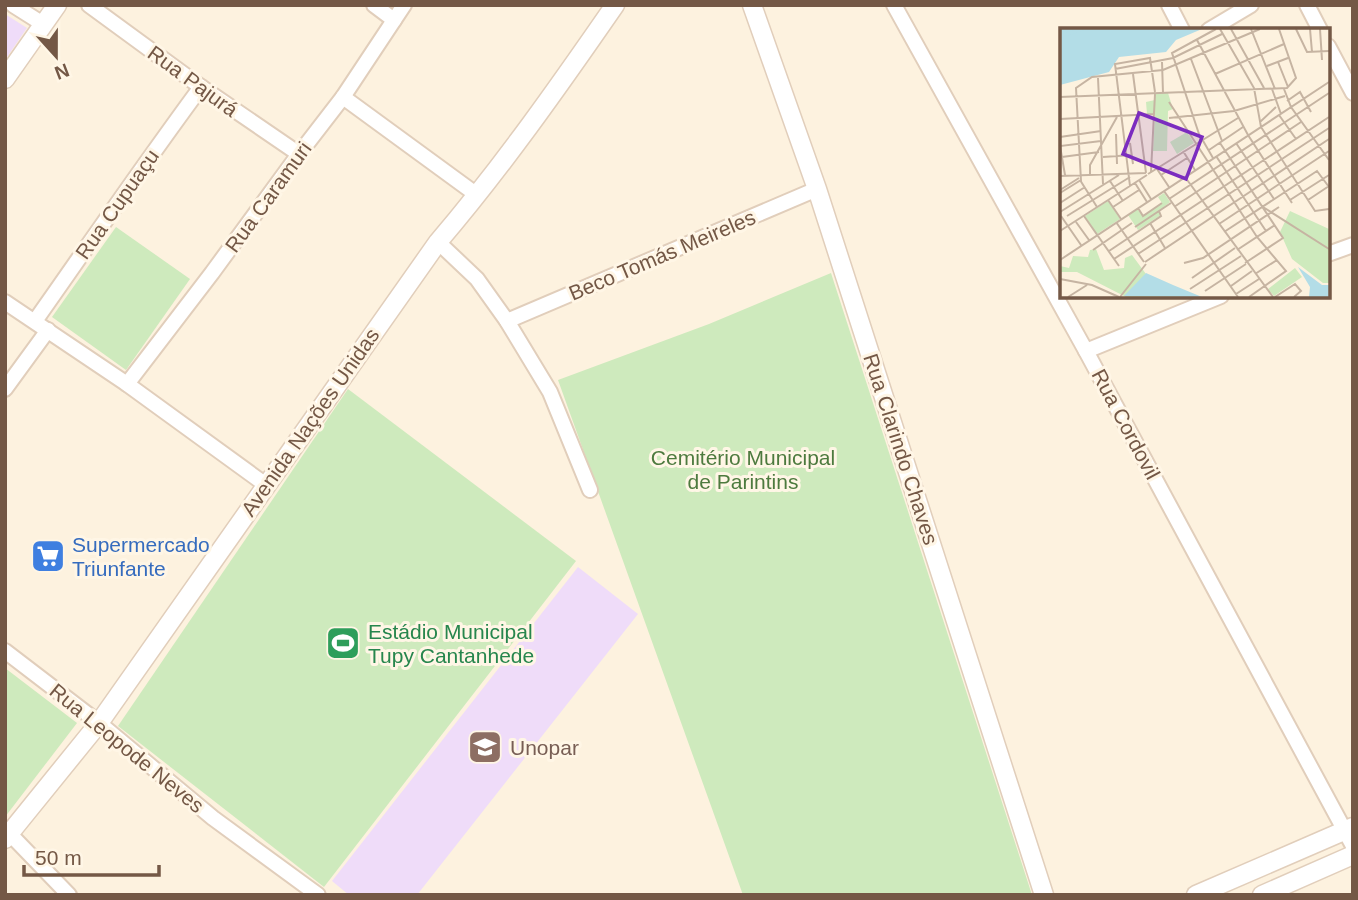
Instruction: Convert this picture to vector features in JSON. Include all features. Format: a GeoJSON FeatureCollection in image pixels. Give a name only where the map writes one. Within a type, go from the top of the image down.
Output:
{"type":"FeatureCollection","features":[{"type":"Feature","properties":{"kind":"street"},"geometry":{"type":"LineString","coordinates":[[13,5],[43,24]]}},
{"type":"Feature","properties":{"kind":"street"},"geometry":{"type":"LineString","coordinates":[[5,79],[57,5]]}},
{"type":"Feature","properties":{"kind":"street","name":"Rua Pajurá"},"geometry":{"type":"LineString","coordinates":[[89,5],[201,88],[299,154]]}},
{"type":"Feature","properties":{"kind":"street"},"geometry":{"type":"LineString","coordinates":[[374,5],[394,20]]}},
{"type":"Feature","properties":{"kind":"street","name":"Rua Caramuri"},"geometry":{"type":"LineString","coordinates":[[127,384],[343,97],[404,5]]}},
{"type":"Feature","properties":{"kind":"street","name":"Avenida Nações Unidas"},"geometry":{"type":"LineString","coordinates":[[8,837],[99,723],[438,242],[477,195],[564,79],[615,5]]}},
{"type":"Feature","properties":{"kind":"street","name":"Rua Clarindo Chaves"},"geometry":{"type":"LineString","coordinates":[[752,5],[817,189],[1044,895]]}},
{"type":"Feature","properties":{"kind":"street","name":"Rua Cordovil"},"geometry":{"type":"LineString","coordinates":[[894,5],[1350,834]]}},
{"type":"Feature","properties":{"kind":"street"},"geometry":{"type":"LineString","coordinates":[[1169,5],[1181,28]]}},
{"type":"Feature","properties":{"kind":"street"},"geometry":{"type":"LineString","coordinates":[[1212,28],[1251,5]]}},
{"type":"Feature","properties":{"kind":"street"},"geometry":{"type":"LineString","coordinates":[[1307,5],[1319,28]]}},
{"type":"Feature","properties":{"kind":"street"},"geometry":{"type":"LineString","coordinates":[[1330,50],[1353,93]]}},
{"type":"Feature","properties":{"kind":"street","name":"Rua Cupuaçu"},"geometry":{"type":"LineString","coordinates":[[34,321],[201,88]]}},
{"type":"Feature","properties":{"kind":"street"},"geometry":{"type":"LineString","coordinates":[[343,97],[477,195]]}},
{"type":"Feature","properties":{"kind":"street","name":"Beco Tomás Meireles"},"geometry":{"type":"LineString","coordinates":[[507,321],[817,189]]}},
{"type":"Feature","properties":{"kind":"street"},"geometry":{"type":"LineString","coordinates":[[438,242],[477,279],[507,321],[550,392],[590,490]]}},
{"type":"Feature","properties":{"kind":"street"},"geometry":{"type":"LineString","coordinates":[[1330,253],[1353,245]]}},
{"type":"Feature","properties":{"kind":"street"},"geometry":{"type":"LineString","coordinates":[[1086,351],[1216,298]]}},
{"type":"Feature","properties":{"kind":"street"},"geometry":{"type":"LineString","coordinates":[[5,302],[127,384],[266,485]]}},
{"type":"Feature","properties":{"kind":"street"},"geometry":{"type":"LineString","coordinates":[[5,388],[48,330]]}},
{"type":"Feature","properties":{"kind":"street","name":"Rua Leopode Neves"},"geometry":{"type":"LineString","coordinates":[[5,652],[99,723],[213,818],[317,895]]}},
{"type":"Feature","properties":{"kind":"street"},"geometry":{"type":"LineString","coordinates":[[1196,895],[1350,834]]}},
{"type":"Feature","properties":{"kind":"street"},"geometry":{"type":"LineString","coordinates":[[8,837],[69,895]]}},
{"type":"Feature","properties":{"kind":"street"},"geometry":{"type":"LineString","coordinates":[[1262,895],[1353,855]]}},
{"type":"Feature","properties":{"kind":"shaded area"},"geometry":{"type":"Polygon","coordinates":[[[5,14],[27,28],[5,60],[5,14]]]}},
{"type":"Feature","properties":{"kind":"shaded area","name":"Unopar"},"geometry":{"type":"Polygon","coordinates":[[[578,567],[638,614],[417,895],[349,895],[332,881],[578,567]]]}},
{"type":"Feature","properties":{"kind":"green space"},"geometry":{"type":"Polygon","coordinates":[[[116,227],[190,279],[126,370],[52,317],[116,227]]]}},
{"type":"Feature","properties":{"kind":"green space","name":"Cemitério Municipal de Parintins"},"geometry":{"type":"Polygon","coordinates":[[[831,273],[1032,895],[743,895],[558,380],[709,324],[831,273]]]}},
{"type":"Feature","properties":{"kind":"green space","name":"Estádio Municipal Tupy Cantanhede"},"geometry":{"type":"Polygon","coordinates":[[[348,389],[576,561],[324,887],[118,726],[348,389]]]}},
{"type":"Feature","properties":{"kind":"green space"},"geometry":{"type":"Polygon","coordinates":[[[5,668],[77,723],[5,817],[5,668]]]}},
{"type":"Feature","properties":{"kind":"place","name":"Supermercado Triunfante"},"geometry":{"type":"Point","coordinates":[48,556]}},
{"type":"Feature","properties":{"kind":"place","name":"Estádio Municipal Tupy Cantanhede"},"geometry":{"type":"Point","coordinates":[343,643]}},
{"type":"Feature","properties":{"kind":"place","name":"Unopar"},"geometry":{"type":"Point","coordinates":[485,747]}}]}
